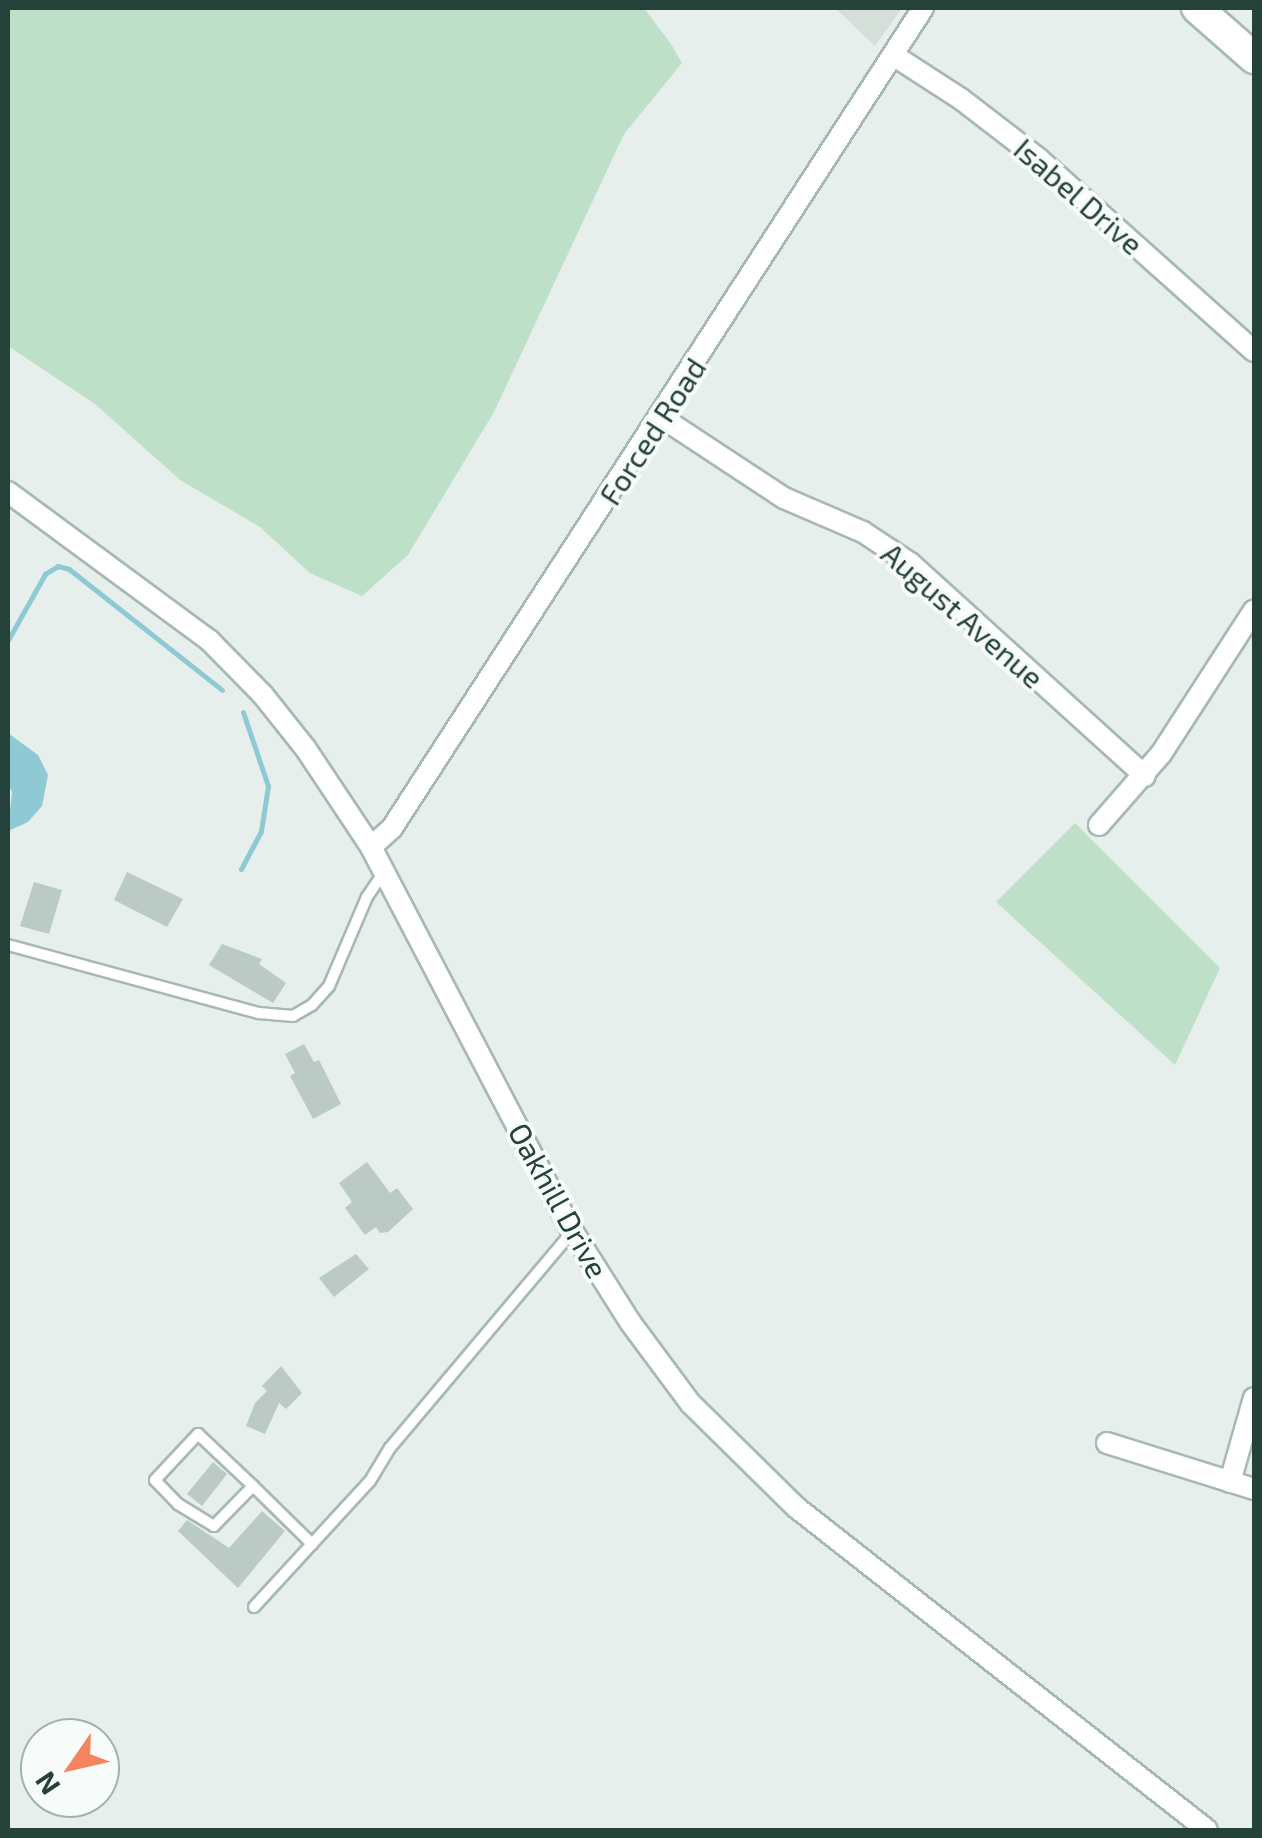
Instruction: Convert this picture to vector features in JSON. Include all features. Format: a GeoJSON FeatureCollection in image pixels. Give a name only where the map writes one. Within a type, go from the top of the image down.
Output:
{"type":"FeatureCollection","features":[{"type":"Feature","properties":{"kind":"main road"},"geometry":{"type":"LineString","coordinates":[[1198,8],[1254,58]]}},
{"type":"Feature","properties":{"kind":"street","name":"Forced Road"},"geometry":{"type":"LineString","coordinates":[[371,848],[392,828],[923,8]]}},
{"type":"Feature","properties":{"kind":"street","name":"Isabel Drive"},"geometry":{"type":"LineString","coordinates":[[893,55],[961,99],[1039,159],[1254,352]]}},
{"type":"Feature","properties":{"kind":"street","name":"August Avenue"},"geometry":{"type":"LineString","coordinates":[[661,417],[769,489],[862,532],[910,563],[1145,776]]}},
{"type":"Feature","properties":{"kind":"street","name":"Oakhill Drive"},"geometry":{"type":"LineString","coordinates":[[8,492],[228,657],[306,749],[371,848],[572,1231],[668,1374],[752,1468],[1208,1830]]}},
{"type":"Feature","properties":{"kind":"street"},"geometry":{"type":"LineString","coordinates":[[1100,825],[1145,776],[1254,610]]}},
{"type":"Feature","properties":{"kind":"street"},"geometry":{"type":"LineString","coordinates":[[1230,1482],[1254,1398]]}},
{"type":"Feature","properties":{"kind":"street"},"geometry":{"type":"LineString","coordinates":[[1107,1443],[1254,1489]]}},
{"type":"Feature","properties":{"kind":"lane"},"geometry":{"type":"LineString","coordinates":[[8,945],[259,1013],[293,1016],[312,1005],[329,986],[367,897],[384,872]]}},
{"type":"Feature","properties":{"kind":"lane"},"geometry":{"type":"LineString","coordinates":[[254,1607],[370,1481],[390,1448],[572,1231]]}},
{"type":"Feature","properties":{"kind":"lane"},"geometry":{"type":"LineString","coordinates":[[252,1486],[214,1526],[178,1504],[155,1480],[198,1434],[252,1486],[312,1544]]}},
{"type":"Feature","properties":{"kind":"shaded area"},"geometry":{"type":"Polygon","coordinates":[[[835,8],[902,8],[875,46],[835,8]]]}},
{"type":"Feature","properties":{"kind":"green space"},"geometry":{"type":"Polygon","coordinates":[[[8,8],[644,8],[671,44],[682,63],[624,134],[494,412],[408,555],[362,596],[310,573],[260,527],[180,480],[95,404],[8,346],[8,8]]]}},
{"type":"Feature","properties":{"kind":"green space"},"geometry":{"type":"Polygon","coordinates":[[[1075,823],[1220,968],[1175,1065],[996,902],[1075,823]]]}},
{"type":"Feature","properties":{"kind":"water"},"geometry":{"type":"Polygon","coordinates":[[[8,733],[38,755],[48,775],[42,806],[28,822],[8,831],[12,792],[8,784],[8,733]]]}},
{"type":"Feature","properties":{"kind":"building"},"geometry":{"type":"Polygon","coordinates":[[[127,872],[183,899],[167,927],[114,900],[127,872]]]}},
{"type":"Feature","properties":{"kind":"building"},"geometry":{"type":"Polygon","coordinates":[[[34,882],[62,890],[49,934],[20,926],[34,882]]]}},
{"type":"Feature","properties":{"kind":"building"},"geometry":{"type":"Polygon","coordinates":[[[222,944],[262,959],[259,964],[286,983],[273,1003],[209,965],[222,944]]]}},
{"type":"Feature","properties":{"kind":"building"},"geometry":{"type":"Polygon","coordinates":[[[304,1044],[314,1062],[319,1060],[341,1104],[313,1119],[290,1076],[295,1073],[285,1054],[304,1044]]]}},
{"type":"Feature","properties":{"kind":"building"},"geometry":{"type":"Polygon","coordinates":[[[367,1162],[390,1193],[397,1188],[413,1209],[388,1232],[380,1233],[376,1227],[365,1235],[345,1208],[352,1202],[339,1183],[367,1162]]]}},
{"type":"Feature","properties":{"kind":"building"},"geometry":{"type":"Polygon","coordinates":[[[356,1254],[369,1269],[334,1297],[319,1278],[356,1254]]]}},
{"type":"Feature","properties":{"kind":"building"},"geometry":{"type":"Polygon","coordinates":[[[281,1366],[302,1393],[286,1409],[279,1403],[265,1434],[246,1426],[255,1403],[267,1391],[262,1386],[281,1366]]]}},
{"type":"Feature","properties":{"kind":"building"},"geometry":{"type":"Polygon","coordinates":[[[213,1462],[227,1474],[202,1506],[187,1494],[213,1462]]]}},
{"type":"Feature","properties":{"kind":"building"},"geometry":{"type":"Polygon","coordinates":[[[262,1511],[285,1531],[238,1588],[178,1531],[187,1520],[229,1548],[262,1511]]]}},
{"type":"Feature","properties":{"kind":"waterway"},"geometry":{"type":"LineString","coordinates":[[8,640],[45,574],[58,566],[69,569],[222,690]]}},
{"type":"Feature","properties":{"kind":"waterway"},"geometry":{"type":"LineString","coordinates":[[241,869],[261,831],[268,786],[243,712]]}}]}
